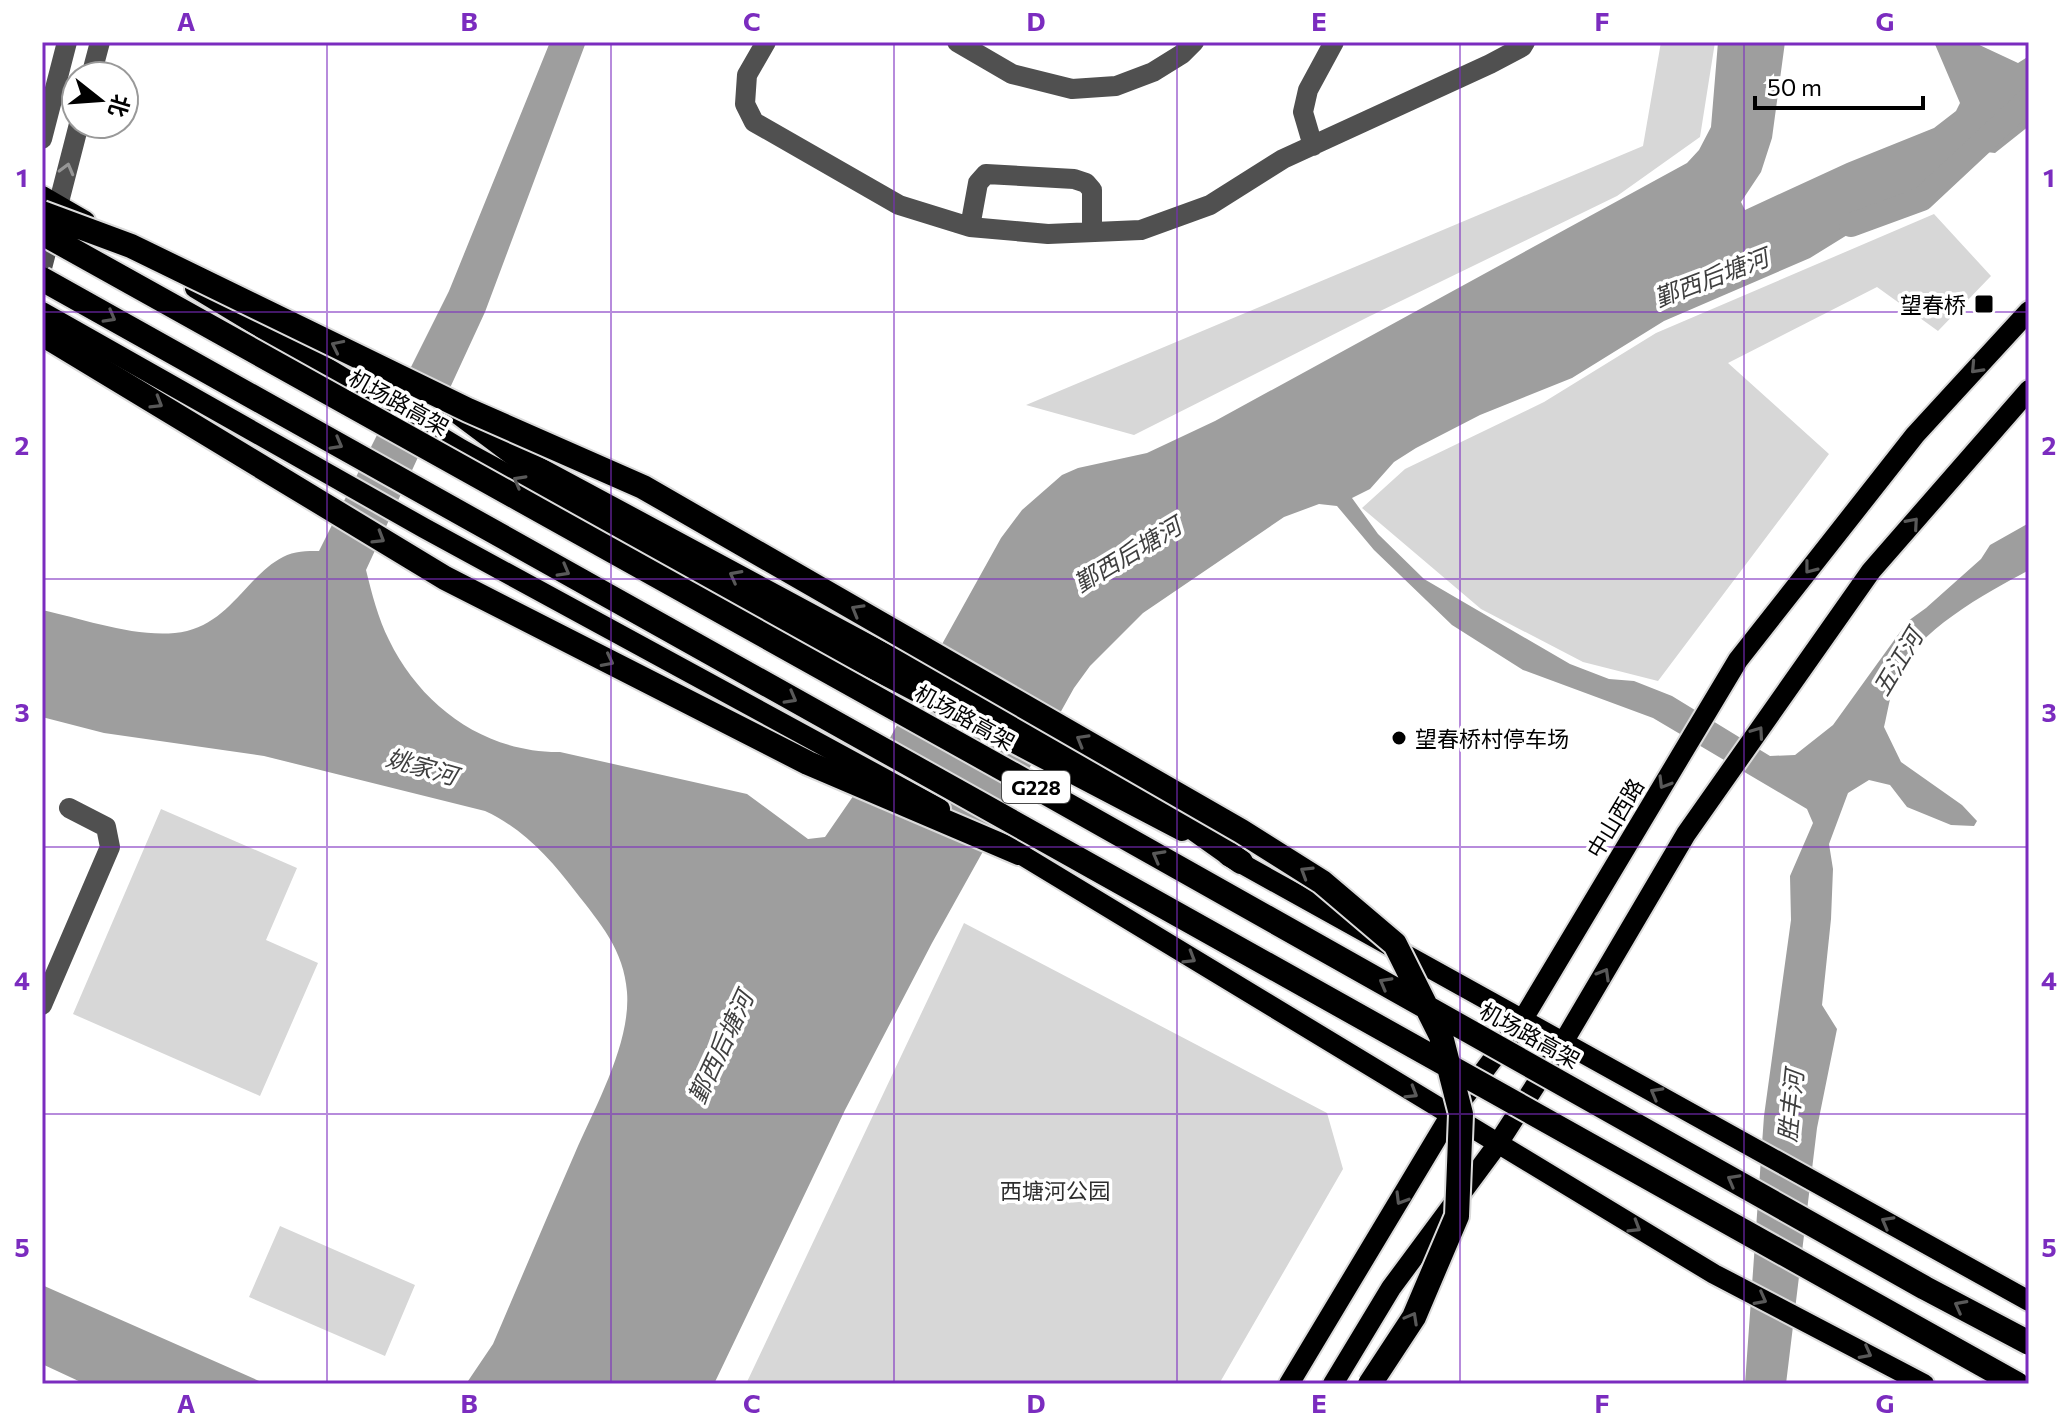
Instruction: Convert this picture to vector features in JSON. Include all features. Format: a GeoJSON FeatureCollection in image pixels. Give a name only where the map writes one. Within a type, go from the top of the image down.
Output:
{"type":"FeatureCollection","features":[{"type":"Feature","properties":{"kind":"highway"},"geometry":{"type":"LineString","coordinates":[[47,205],[432,392],[643,487],[1241,831],[1322,882],[1395,944],[1441,1036],[1461,1114],[1457,1216],[1414,1317],[1370,1384]]}},
{"type":"Feature","properties":{"kind":"highway","name":"机场路高架"},"geometry":{"type":"LineString","coordinates":[[42,233],[1009,772],[1925,1288],[2029,1343]]}},
{"type":"Feature","properties":{"kind":"highway","name":"G228"},"geometry":{"type":"LineString","coordinates":[[42,279],[2017,1384]]}},
{"type":"Feature","properties":{"kind":"highway"},"geometry":{"type":"LineString","coordinates":[[42,334],[445,578],[808,763],[1024,856]]}},
{"type":"Feature","properties":{"kind":"highway"},"geometry":{"type":"LineString","coordinates":[[432,392],[525,462],[1155,801],[1241,862]]}},
{"type":"Feature","properties":{"kind":"main road"},"geometry":{"type":"LineString","coordinates":[[47,205],[461,449],[638,546],[1241,862],[2029,1301]]}},
{"type":"Feature","properties":{"kind":"main road","name":"中山西路"},"geometry":{"type":"LineString","coordinates":[[1289,1384],[1450,1116],[1523,1019],[1738,660],[1915,435],[2029,311]]}},
{"type":"Feature","properties":{"kind":"main road"},"geometry":{"type":"LineString","coordinates":[[42,312],[424,528],[1024,856],[1714,1274],[1924,1384]]}},
{"type":"Feature","properties":{"kind":"main road"},"geometry":{"type":"LineString","coordinates":[[1333,1384],[1391,1288],[1497,1145],[1564,1041],[1686,834],[1862,583],[2029,390]]}},
{"type":"Feature","properties":{"kind":"street"},"geometry":{"type":"LineString","coordinates":[[42,139],[67,42]]}},
{"type":"Feature","properties":{"kind":"street"},"geometry":{"type":"LineString","coordinates":[[766,42],[747,75],[745,104],[754,122],[899,205],[970,227],[1048,234],[1141,230],[1210,205],[1283,159],[1490,64],[1522,47],[1525,42]]}},
{"type":"Feature","properties":{"kind":"street"},"geometry":{"type":"LineString","coordinates":[[957,42],[1012,74],[1072,89],[1116,86],[1153,72],[1182,54],[1194,42]]}},
{"type":"Feature","properties":{"kind":"street"},"geometry":{"type":"LineString","coordinates":[[1313,146],[1303,112],[1308,90],[1334,42]]}},
{"type":"Feature","properties":{"kind":"street"},"geometry":{"type":"LineString","coordinates":[[42,268],[47,205],[73,140]]}},
{"type":"Feature","properties":{"kind":"street"},"geometry":{"type":"LineString","coordinates":[[970,227],[978,183],[986,174],[1074,179],[1086,183],[1092,190],[1092,232]]}},
{"type":"Feature","properties":{"kind":"street"},"geometry":{"type":"LineString","coordinates":[[42,1005],[110,847],[106,827],[69,808]]}},
{"type":"Feature","properties":{"kind":"green space"},"geometry":{"type":"Polygon","coordinates":[[[1661,42],[1715,42],[1700,137],[1617,196],[1134,435],[1026,405],[1643,146],[1661,42]]]}},
{"type":"Feature","properties":{"kind":"green space"},"geometry":{"type":"Polygon","coordinates":[[[1934,214],[1991,276],[1938,331],[1877,287],[1728,363],[1829,454],[1658,681],[1583,662],[1481,609],[1362,508],[1405,469],[1544,402],[1656,333],[1934,214]]]}},
{"type":"Feature","properties":{"kind":"green space"},"geometry":{"type":"Polygon","coordinates":[[[161,809],[297,868],[266,940],[318,963],[260,1096],[73,1014],[161,809]]]}},
{"type":"Feature","properties":{"kind":"green space","name":"西塘河公园"},"geometry":{"type":"Polygon","coordinates":[[[964,923],[1327,1113],[1343,1169],[1219,1384],[746,1384],[964,923]]]}},
{"type":"Feature","properties":{"kind":"green space"},"geometry":{"type":"Polygon","coordinates":[[[280,1226],[415,1285],[385,1356],[249,1297],[280,1226]]]}},
{"type":"Feature","properties":{"kind":"water"},"geometry":{"type":"Polygon","coordinates":[[[550,42],[586,42],[485,312],[366,570],[376,606],[402,664],[419,685],[437,705],[481,734],[532,750],[560,752],[747,794],[808,839],[825,837],[876,763],[1001,538],[1022,510],[1062,475],[1078,468],[1147,453],[1215,421],[1687,163],[1699,150],[1711,127],[1718,42],[1785,42],[1772,138],[1761,172],[1741,202],[1745,210],[1847,163],[1934,128],[1956,111],[1960,103],[1934,42],[1973,42],[2018,63],[2029,56],[2029,126],[1995,153],[1969,150],[1961,154],[1907,198],[1810,258],[1664,321],[1572,378],[1480,415],[1416,448],[1394,462],[1370,489],[1352,498],[1378,534],[1424,579],[1570,664],[1609,679],[1634,681],[1672,696],[1770,756],[1795,755],[1833,725],[1908,621],[1981,559],[1990,545],[2029,523],[2029,570],[1954,615],[1919,645],[1896,679],[1884,727],[1901,762],[1962,805],[1977,821],[1974,826],[1951,825],[1907,807],[1890,785],[1869,780],[1848,793],[1829,844],[1833,869],[1831,919],[1822,1005],[1837,1029],[1817,1128],[1786,1384],[1745,1384],[1764,1116],[1791,920],[1790,876],[1813,823],[1807,809],[1653,718],[1523,670],[1452,625],[1374,550],[1337,506],[1319,504],[1284,517],[1143,613],[1090,666],[1074,688],[932,943],[845,1110],[714,1384],[466,1384],[493,1344],[618,1053],[627,1012],[627,992],[616,950],[602,926],[545,856],[511,826],[485,811],[264,756],[104,733],[42,717],[42,610],[133,631],[187,631],[216,617],[259,575],[283,557],[296,552],[319,551],[449,291],[550,42]]]}},
{"type":"Feature","properties":{"kind":"water"},"geometry":{"type":"Polygon","coordinates":[[[42,1285],[266,1384],[85,1384],[42,1364],[42,1285]]]}},
{"type":"Feature","properties":{"kind":"waterway","name":"鄞西后塘河"},"geometry":{"type":"LineString","coordinates":[[1851,225],[1922,199],[2029,99]]}},
{"type":"Feature","properties":{"kind":"place","name":"望春桥"},"geometry":{"type":"Point","coordinates":[1984,304]}},
{"type":"Feature","properties":{"kind":"place","name":"望春桥村停车场"},"geometry":{"type":"Point","coordinates":[1399,738]}},
{"type":"Feature","properties":{"kind":"water label","name":"五江河"},"geometry":{"type":"Point","coordinates":[1897,662]}},
{"type":"Feature","properties":{"kind":"water label","name":"姚家河"},"geometry":{"type":"Point","coordinates":[422,766]}},
{"type":"Feature","properties":{"kind":"water label","name":"胜丰河"},"geometry":{"type":"Point","coordinates":[1790,1106]}}]}
